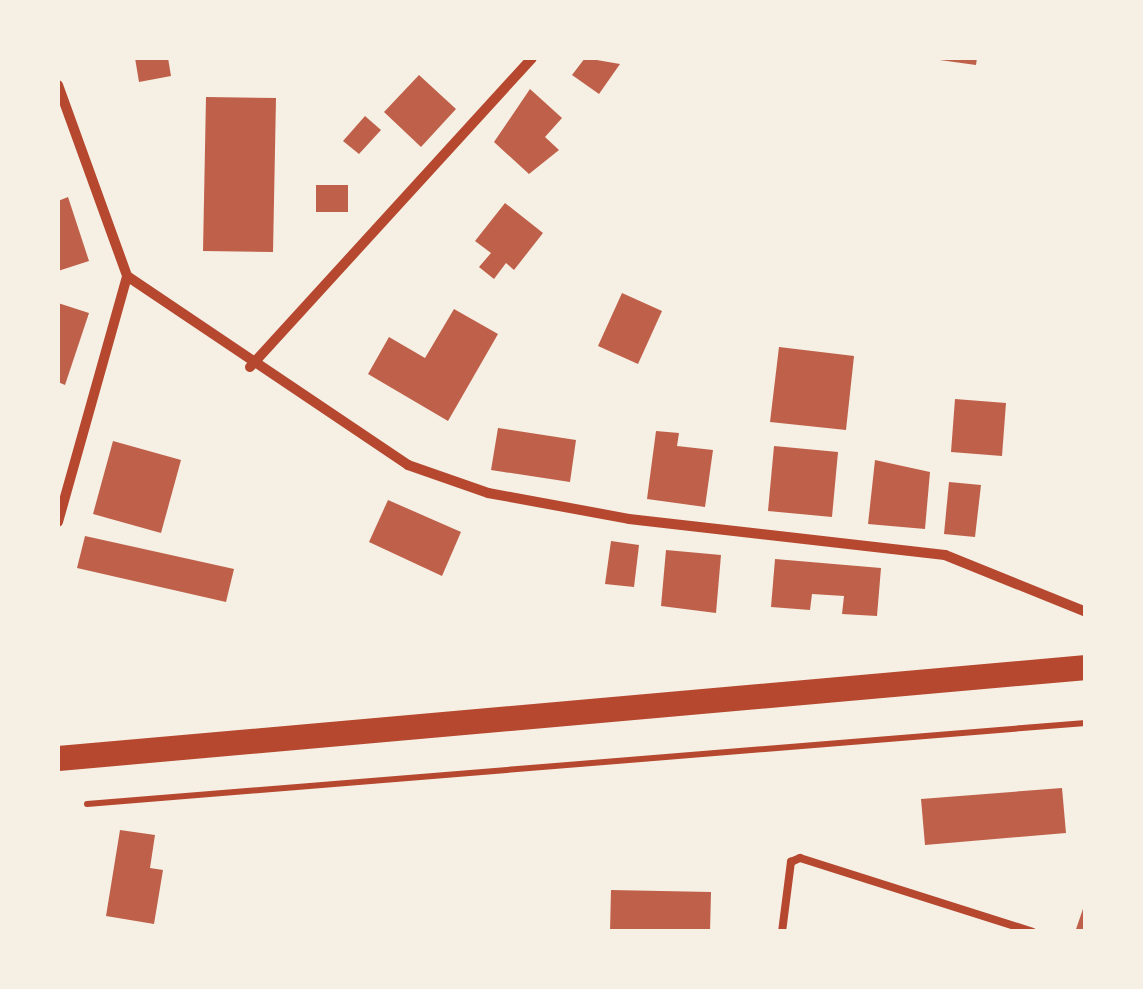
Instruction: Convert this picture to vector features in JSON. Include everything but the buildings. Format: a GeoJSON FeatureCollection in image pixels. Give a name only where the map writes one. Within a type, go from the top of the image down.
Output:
{"type":"FeatureCollection","features":[{"type":"Feature","properties":{"kind":"main road"},"geometry":{"type":"LineString","coordinates":[[70,757],[1086,667]]}},
{"type":"Feature","properties":{"kind":"street"},"geometry":{"type":"LineString","coordinates":[[250,367],[532,58]]}},
{"type":"Feature","properties":{"kind":"street"},"geometry":{"type":"LineString","coordinates":[[58,86],[127,276],[250,367],[408,465],[488,493],[946,554],[1086,612]]}},
{"type":"Feature","properties":{"kind":"street"},"geometry":{"type":"LineString","coordinates":[[58,522],[127,276]]}},
{"type":"Feature","properties":{"kind":"lane"},"geometry":{"type":"LineString","coordinates":[[782,932],[791,862],[800,858],[1033,932]]}},
{"type":"Feature","properties":{"kind":"path"},"geometry":{"type":"LineString","coordinates":[[86,804],[1086,724]]}}]}
